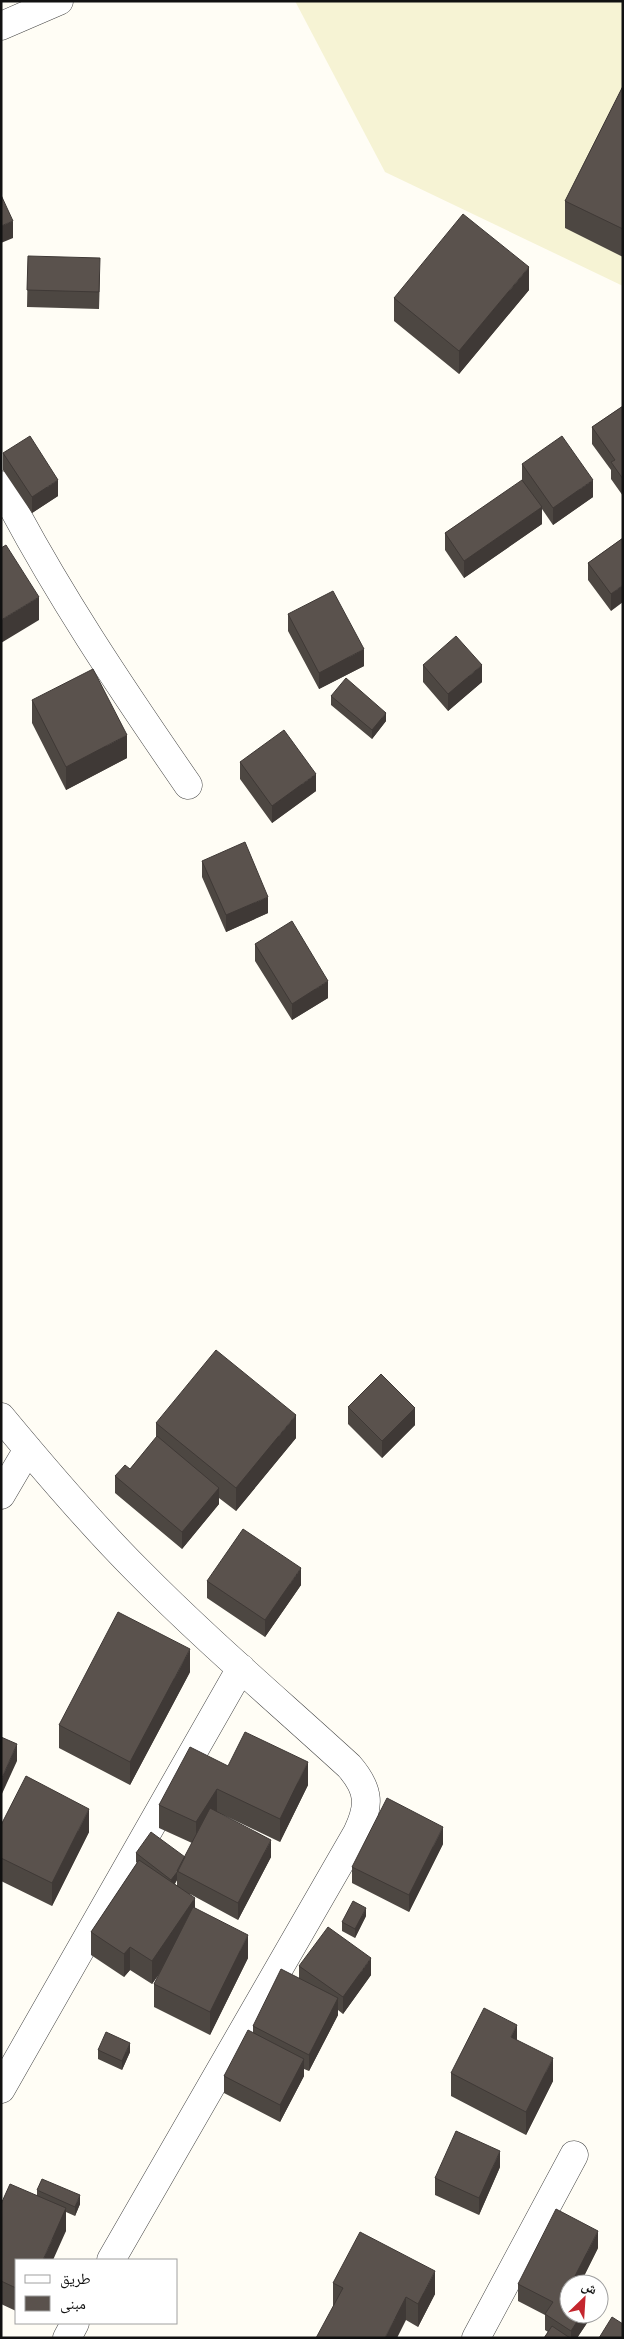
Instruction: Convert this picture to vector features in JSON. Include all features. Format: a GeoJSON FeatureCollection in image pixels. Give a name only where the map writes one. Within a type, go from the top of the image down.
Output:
{"type":"FeatureCollection","features":[{"type":"Feature","properties":{"kind":"street"},"geometry":{"type":"LineString","coordinates":[[1,26],[59,1]]}},
{"type":"Feature","properties":{"kind":"street"},"geometry":{"type":"LineString","coordinates":[[1,485],[50,573],[94,645],[188,785]]}},
{"type":"Feature","properties":{"kind":"street"},"geometry":{"type":"LineString","coordinates":[[1,1417],[88,1519],[137,1570],[358,1777],[364,1789],[367,1802],[366,1814],[358,1833],[112,2259]]}},
{"type":"Feature","properties":{"kind":"street"},"geometry":{"type":"LineString","coordinates":[[1,1496],[28,1449]]}},
{"type":"Feature","properties":{"kind":"street"},"geometry":{"type":"LineString","coordinates":[[1,2089],[241,1668]]}},
{"type":"Feature","properties":{"kind":"street"},"geometry":{"type":"LineString","coordinates":[[476,2338],[574,2156]]}},
{"type":"Feature","properties":{"kind":"street"},"geometry":{"type":"LineString","coordinates":[[66,2338],[74,2324]]}},
{"type":"Feature","properties":{"kind":"shaded area"},"geometry":{"type":"Polygon","coordinates":[[[295,1],[623,1],[623,286],[385,172],[295,1]]]}},
{"type":"Feature","properties":{"kind":"building"},"geometry":{"type":"Polygon","coordinates":[[[623,86],[623,229],[565,201],[623,86]]]}},
{"type":"Feature","properties":{"kind":"building"},"geometry":{"type":"Polygon","coordinates":[[[1,195],[13,221],[1,226],[1,195]]]}},
{"type":"Feature","properties":{"kind":"building"},"geometry":{"type":"Polygon","coordinates":[[[463,214],[529,267],[459,351],[394,298],[463,214]]]}},
{"type":"Feature","properties":{"kind":"building"},"geometry":{"type":"Polygon","coordinates":[[[28,256],[100,258],[99,292],[27,290],[28,256]]]}},
{"type":"Feature","properties":{"kind":"building"},"geometry":{"type":"Polygon","coordinates":[[[623,406],[623,479],[611,462],[615,460],[592,427],[623,406]]]}},
{"type":"Feature","properties":{"kind":"building"},"geometry":{"type":"Polygon","coordinates":[[[30,436],[58,480],[32,497],[3,453],[30,436]]]}},
{"type":"Feature","properties":{"kind":"building"},"geometry":{"type":"Polygon","coordinates":[[[562,436],[593,480],[553,508],[522,464],[562,436]]]}},
{"type":"Feature","properties":{"kind":"building"},"geometry":{"type":"Polygon","coordinates":[[[522,480],[542,507],[464,561],[445,533],[522,480]]]}},
{"type":"Feature","properties":{"kind":"building"},"geometry":{"type":"Polygon","coordinates":[[[623,538],[623,585],[611,594],[588,563],[623,538]]]}},
{"type":"Feature","properties":{"kind":"building"},"geometry":{"type":"Polygon","coordinates":[[[6,545],[39,597],[1,620],[1,548],[6,545]]]}},
{"type":"Feature","properties":{"kind":"building"},"geometry":{"type":"Polygon","coordinates":[[[333,591],[364,649],[319,673],[288,614],[333,591]]]}},
{"type":"Feature","properties":{"kind":"building"},"geometry":{"type":"Polygon","coordinates":[[[456,636],[482,665],[448,694],[423,665],[456,636]]]}},
{"type":"Feature","properties":{"kind":"building"},"geometry":{"type":"Polygon","coordinates":[[[93,669],[127,735],[66,767],[32,700],[93,669]]]}},
{"type":"Feature","properties":{"kind":"building"},"geometry":{"type":"Polygon","coordinates":[[[346,678],[386,713],[372,730],[331,696],[346,678]]]}},
{"type":"Feature","properties":{"kind":"building"},"geometry":{"type":"Polygon","coordinates":[[[284,730],[316,774],[272,806],[240,762],[284,730]]]}},
{"type":"Feature","properties":{"kind":"building"},"geometry":{"type":"Polygon","coordinates":[[[245,842],[268,897],[226,915],[202,861],[245,842]]]}},
{"type":"Feature","properties":{"kind":"building"},"geometry":{"type":"Polygon","coordinates":[[[292,921],[328,981],[292,1004],[255,944],[292,921]]]}},
{"type":"Feature","properties":{"kind":"building"},"geometry":{"type":"Polygon","coordinates":[[[216,1350],[296,1415],[236,1488],[156,1423],[216,1350]]]}},
{"type":"Feature","properties":{"kind":"building"},"geometry":{"type":"Polygon","coordinates":[[[381,1374],[415,1408],[382,1441],[348,1407],[381,1374]]]}},
{"type":"Feature","properties":{"kind":"building"},"geometry":{"type":"Polygon","coordinates":[[[157,1436],[219,1488],[182,1532],[115,1476],[125,1465],[130,1469],[157,1436]]]}},
{"type":"Feature","properties":{"kind":"building"},"geometry":{"type":"Polygon","coordinates":[[[243,1529],[301,1568],[265,1620],[207,1581],[243,1529]]]}},
{"type":"Feature","properties":{"kind":"building"},"geometry":{"type":"Polygon","coordinates":[[[118,1612],[190,1649],[130,1762],[59,1725],[118,1612]]]}},
{"type":"Feature","properties":{"kind":"building"},"geometry":{"type":"Polygon","coordinates":[[[245,1732],[308,1762],[280,1819],[217,1789],[196,1822],[159,1805],[190,1747],[228,1766],[245,1732]]]}},
{"type":"Feature","properties":{"kind":"building"},"geometry":{"type":"Polygon","coordinates":[[[1,1737],[17,1744],[1,1780],[1,1737]]]}},
{"type":"Feature","properties":{"kind":"building"},"geometry":{"type":"Polygon","coordinates":[[[26,1776],[89,1809],[52,1883],[1,1858],[1,1825],[26,1776]]]}},
{"type":"Feature","properties":{"kind":"building"},"geometry":{"type":"Polygon","coordinates":[[[387,1798],[443,1827],[409,1895],[352,1867],[387,1798]]]}},
{"type":"Feature","properties":{"kind":"building"},"geometry":{"type":"Polygon","coordinates":[[[210,1808],[271,1840],[238,1903],[177,1871],[210,1808]]]}},
{"type":"Feature","properties":{"kind":"building"},"geometry":{"type":"Polygon","coordinates":[[[151,1832],[185,1857],[171,1880],[136,1853],[151,1832]]]}},
{"type":"Feature","properties":{"kind":"building"},"geometry":{"type":"Polygon","coordinates":[[[139,1860],[195,1898],[152,1961],[130,1947],[124,1954],[91,1932],[139,1860]]]}},
{"type":"Feature","properties":{"kind":"building"},"geometry":{"type":"Polygon","coordinates":[[[353,1901],[366,1908],[355,1929],[342,1922],[353,1901]]]}},
{"type":"Feature","properties":{"kind":"building"},"geometry":{"type":"Polygon","coordinates":[[[193,1907],[248,1935],[210,2012],[154,1984],[193,1907]]]}},
{"type":"Feature","properties":{"kind":"building"},"geometry":{"type":"Polygon","coordinates":[[[328,1927],[371,1958],[343,1997],[299,1966],[328,1927]]]}},
{"type":"Feature","properties":{"kind":"building"},"geometry":{"type":"Polygon","coordinates":[[[281,1969],[338,1998],[309,2055],[253,2026],[281,1969]]]}},
{"type":"Feature","properties":{"kind":"building"},"geometry":{"type":"Polygon","coordinates":[[[484,2008],[517,2025],[511,2037],[553,2058],[526,2112],[451,2073],[484,2008]]]}},
{"type":"Feature","properties":{"kind":"building"},"geometry":{"type":"Polygon","coordinates":[[[248,2030],[304,2059],[280,2105],[224,2076],[248,2030]]]}},
{"type":"Feature","properties":{"kind":"building"},"geometry":{"type":"Polygon","coordinates":[[[106,2032],[130,2043],[122,2061],[98,2050],[106,2032]]]}},
{"type":"Feature","properties":{"kind":"building"},"geometry":{"type":"Polygon","coordinates":[[[456,2131],[500,2151],[479,2198],[435,2178],[456,2131]]]}},
{"type":"Feature","properties":{"kind":"building"},"geometry":{"type":"Polygon","coordinates":[[[42,2179],[80,2195],[75,2207],[37,2190],[42,2179]]]}},
{"type":"Feature","properties":{"kind":"building"},"geometry":{"type":"Polygon","coordinates":[[[10,2184],[66,2208],[43,2259],[15,2259],[15,2288],[1,2281],[1,2204],[10,2184]]]}},
{"type":"Feature","properties":{"kind":"building"},"geometry":{"type":"Polygon","coordinates":[[[556,2209],[598,2231],[576,2274],[559,2274],[559,2323],[545,2314],[553,2302],[518,2284],[556,2209]]]}},
{"type":"Feature","properties":{"kind":"building"},"geometry":{"type":"Polygon","coordinates":[[[360,2232],[435,2271],[418,2304],[406,2297],[385,2338],[316,2338],[343,2288],[333,2283],[360,2232]]]}},
{"type":"Feature","properties":{"kind":"building"},"geometry":{"type":"Polygon","coordinates":[[[612,2317],[623,2324],[623,2338],[599,2338],[612,2317]]]}},
{"type":"Feature","properties":{"kind":"building"},"geometry":{"type":"Polygon","coordinates":[[[560,2324],[576,2324],[571,2331],[560,2324]]]}},
{"type":"Feature","properties":{"kind":"building"},"geometry":{"type":"Polygon","coordinates":[[[552,2326],[570,2338],[544,2338],[552,2326]]]}}]}
